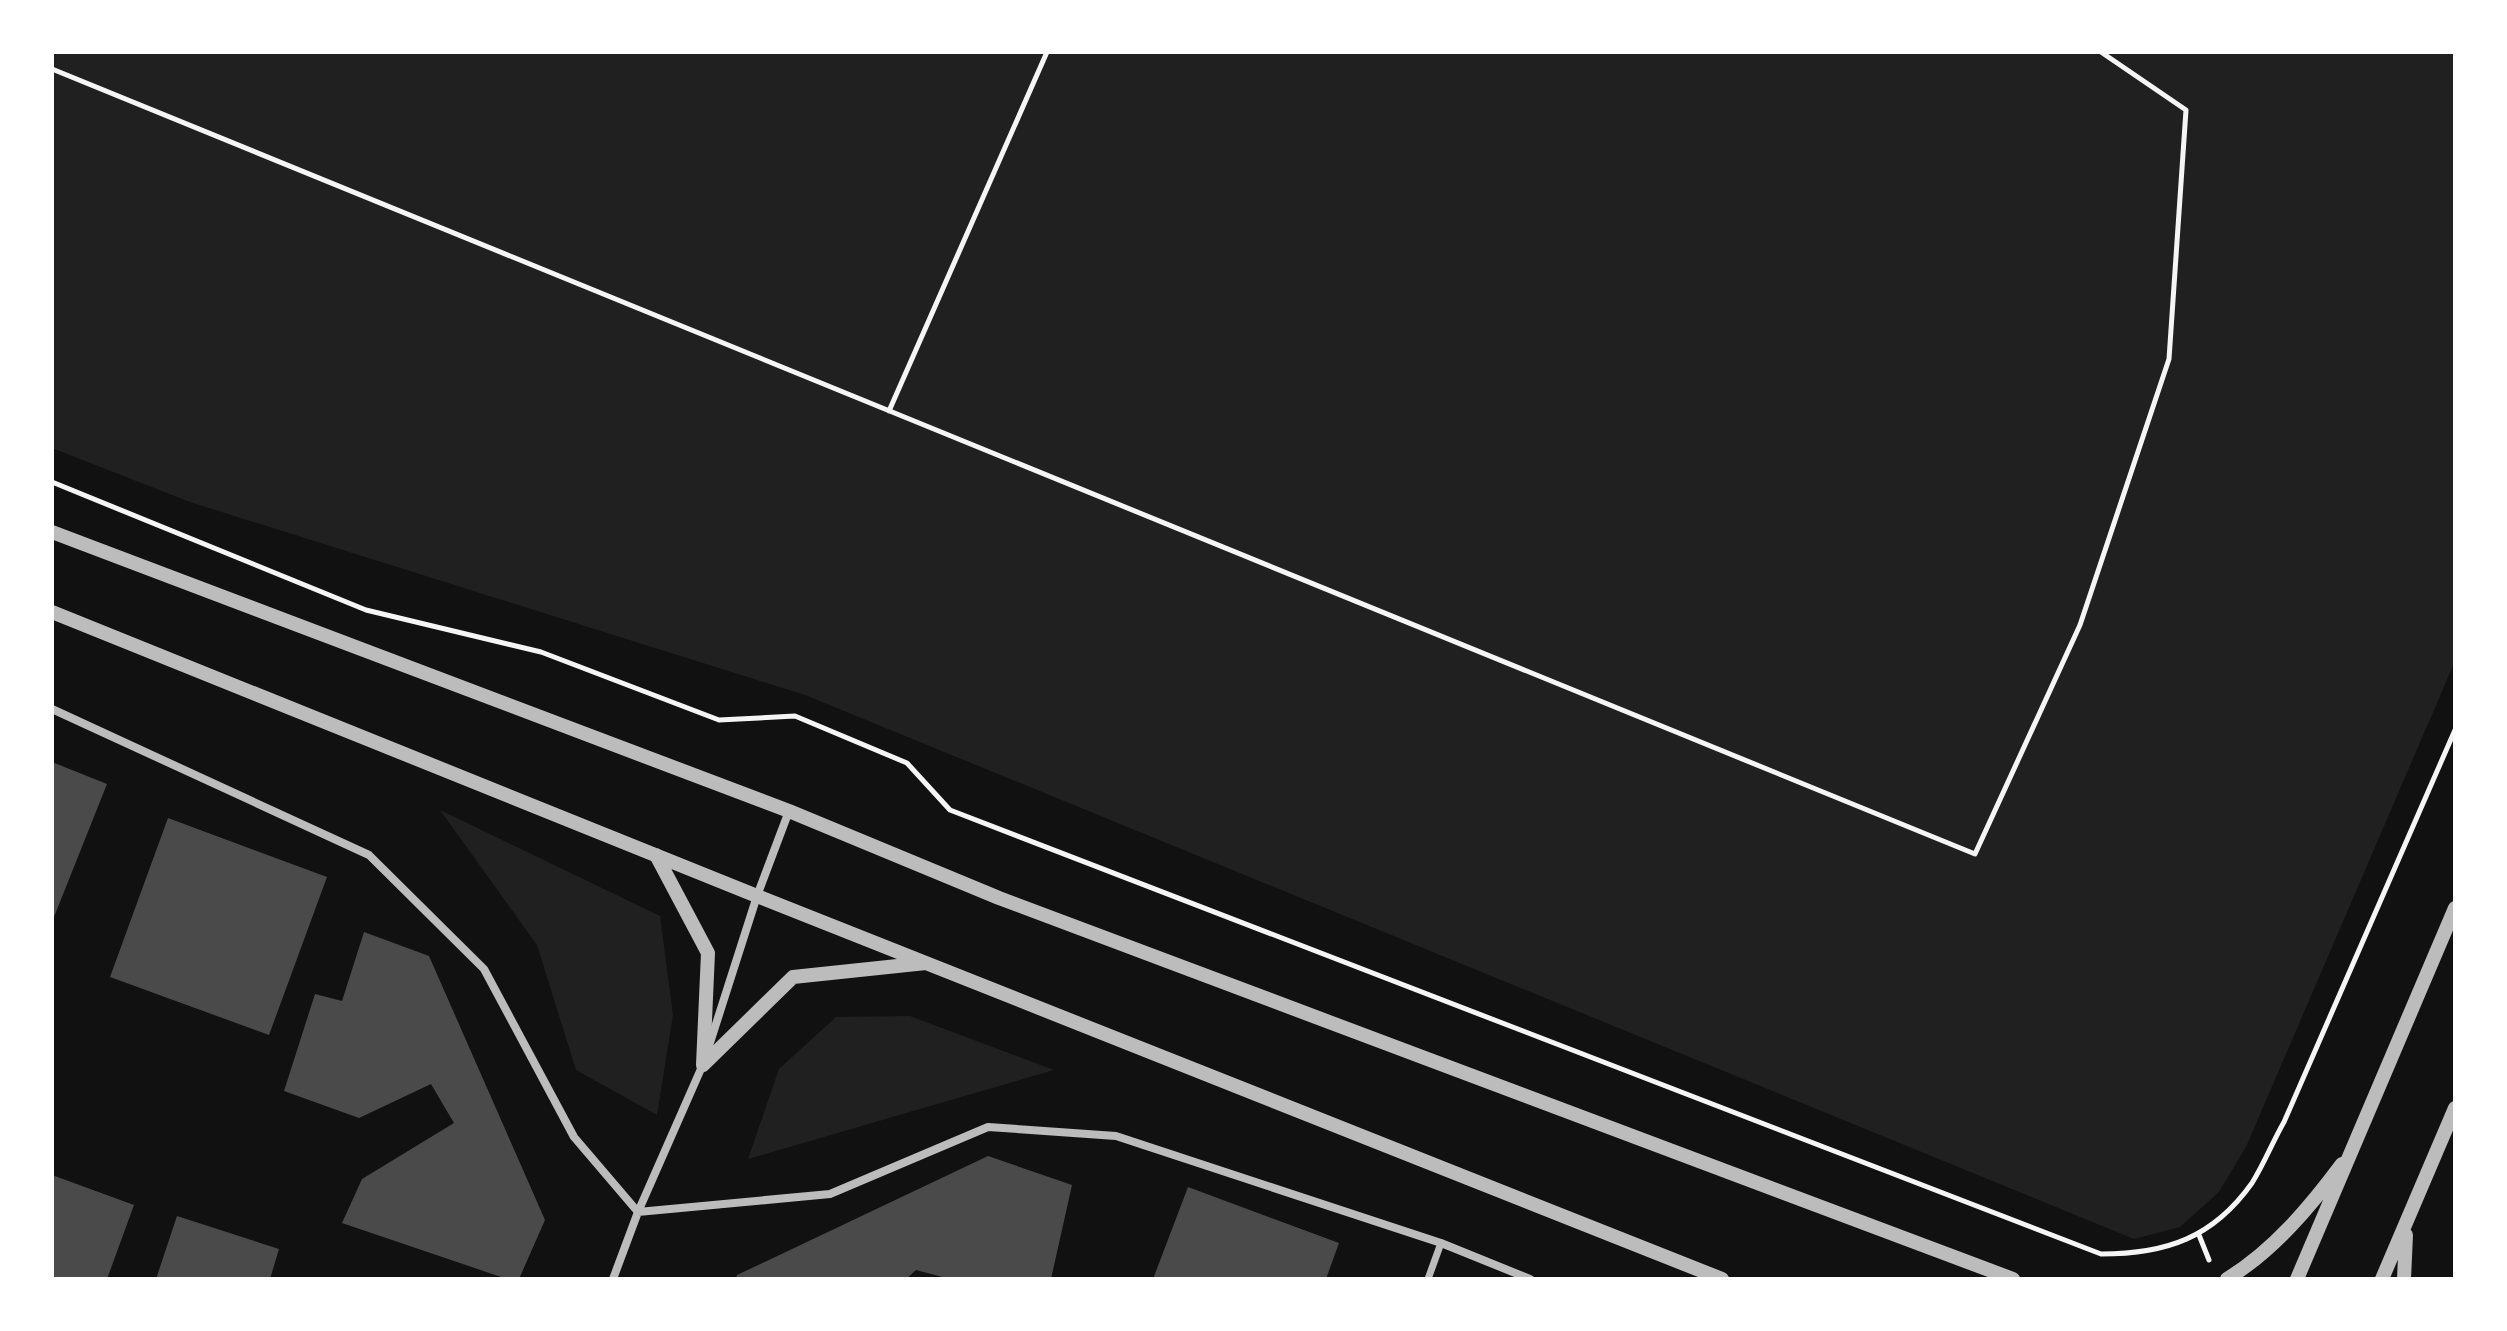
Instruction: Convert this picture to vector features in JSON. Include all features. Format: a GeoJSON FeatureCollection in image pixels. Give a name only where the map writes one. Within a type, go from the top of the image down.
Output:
{"type":"FeatureCollection","features":[{"type":"Feature","properties":{"kind":"street"},"geometry":{"type":"LineString","coordinates":[[52,532],[789,811],[999,898],[2013,1279]]}},
{"type":"Feature","properties":{"kind":"street"},"geometry":{"type":"LineString","coordinates":[[52,612],[1722,1279]]}},
{"type":"Feature","properties":{"kind":"street"},"geometry":{"type":"LineString","coordinates":[[52,709],[369,855],[484,969],[574,1137],[638,1212]]}},
{"type":"Feature","properties":{"kind":"street"},"geometry":{"type":"LineString","coordinates":[[613,1279],[638,1212],[703,1065],[757,896],[789,811]]}},
{"type":"Feature","properties":{"kind":"street"},"geometry":{"type":"LineString","coordinates":[[656,855],[708,953],[703,1065]]}},
{"type":"Feature","properties":{"kind":"street"},"geometry":{"type":"LineString","coordinates":[[2297,1279],[2455,908]]}},
{"type":"Feature","properties":{"kind":"street"},"geometry":{"type":"LineString","coordinates":[[703,1065],[793,977],[930,963]]}},
{"type":"Feature","properties":{"kind":"street"},"geometry":{"type":"LineString","coordinates":[[2382,1279],[2455,1108]]}},
{"type":"Feature","properties":{"kind":"street"},"geometry":{"type":"LineString","coordinates":[[638,1212],[830,1194],[988,1127],[1116,1136],[1441,1243],[1530,1279]]}},
{"type":"Feature","properties":{"kind":"street"},"geometry":{"type":"LineString","coordinates":[[2227,1279],[2297,1219],[2356,1145]]}},
{"type":"Feature","properties":{"kind":"street"},"geometry":{"type":"LineString","coordinates":[[2404,1279],[2407,1221]]}},
{"type":"Feature","properties":{"kind":"street"},"geometry":{"type":"LineString","coordinates":[[1428,1279],[1441,1243]]}},
{"type":"Feature","properties":{"kind":"path"},"geometry":{"type":"LineString","coordinates":[[889,411],[1047,52]]}},
{"type":"Feature","properties":{"kind":"path"},"geometry":{"type":"LineString","coordinates":[[52,69],[1975,854],[2080,625],[2169,359],[2186,110],[2101,52]]}},
{"type":"Feature","properties":{"kind":"path"},"geometry":{"type":"LineString","coordinates":[[52,482],[366,610],[541,652],[719,720],[795,716],[907,763],[950,810],[2101,1254],[2131,1254],[2199,1235],[2224,1214],[2252,1182],[2284,1122],[2455,730]]}},
{"type":"Feature","properties":{"kind":"shaded area"},"geometry":{"type":"Polygon","coordinates":[[[52,52],[2455,52],[2455,661],[2246,1147],[2219,1192],[2180,1227],[2134,1239],[805,695],[190,502],[52,448],[52,52]]]}},
{"type":"Feature","properties":{"kind":"shaded area"},"geometry":{"type":"Polygon","coordinates":[[[440,810],[660,916],[673,1015],[657,1115],[576,1070],[537,945],[440,810]]]}},
{"type":"Feature","properties":{"kind":"shaded area"},"geometry":{"type":"Polygon","coordinates":[[[910,1016],[1054,1070],[748,1159],[779,1069],[836,1017],[910,1016]]]}},
{"type":"Feature","properties":{"kind":"building"},"geometry":{"type":"Polygon","coordinates":[[[52,762],[107,784],[52,922],[52,762]]]}},
{"type":"Feature","properties":{"kind":"building"},"geometry":{"type":"Polygon","coordinates":[[[168,818],[327,877],[269,1035],[110,977],[168,818]]]}},
{"type":"Feature","properties":{"kind":"building"},"geometry":{"type":"Polygon","coordinates":[[[364,932],[429,956],[545,1220],[519,1279],[507,1279],[342,1223],[362,1179],[454,1123],[431,1084],[359,1118],[284,1091],[315,994],[342,1001],[364,932]]]}},
{"type":"Feature","properties":{"kind":"building"},"geometry":{"type":"Polygon","coordinates":[[[988,1156],[1072,1185],[1051,1279],[950,1279],[916,1270],[906,1279],[736,1279],[737,1275],[988,1156]]]}},
{"type":"Feature","properties":{"kind":"building"},"geometry":{"type":"Polygon","coordinates":[[[52,1175],[134,1205],[107,1279],[52,1279],[52,1175]]]}},
{"type":"Feature","properties":{"kind":"building"},"geometry":{"type":"Polygon","coordinates":[[[1188,1187],[1339,1243],[1326,1279],[1153,1279],[1188,1187]]]}},
{"type":"Feature","properties":{"kind":"building"},"geometry":{"type":"Polygon","coordinates":[[[177,1216],[279,1249],[270,1279],[156,1279],[177,1216]]]}}]}
